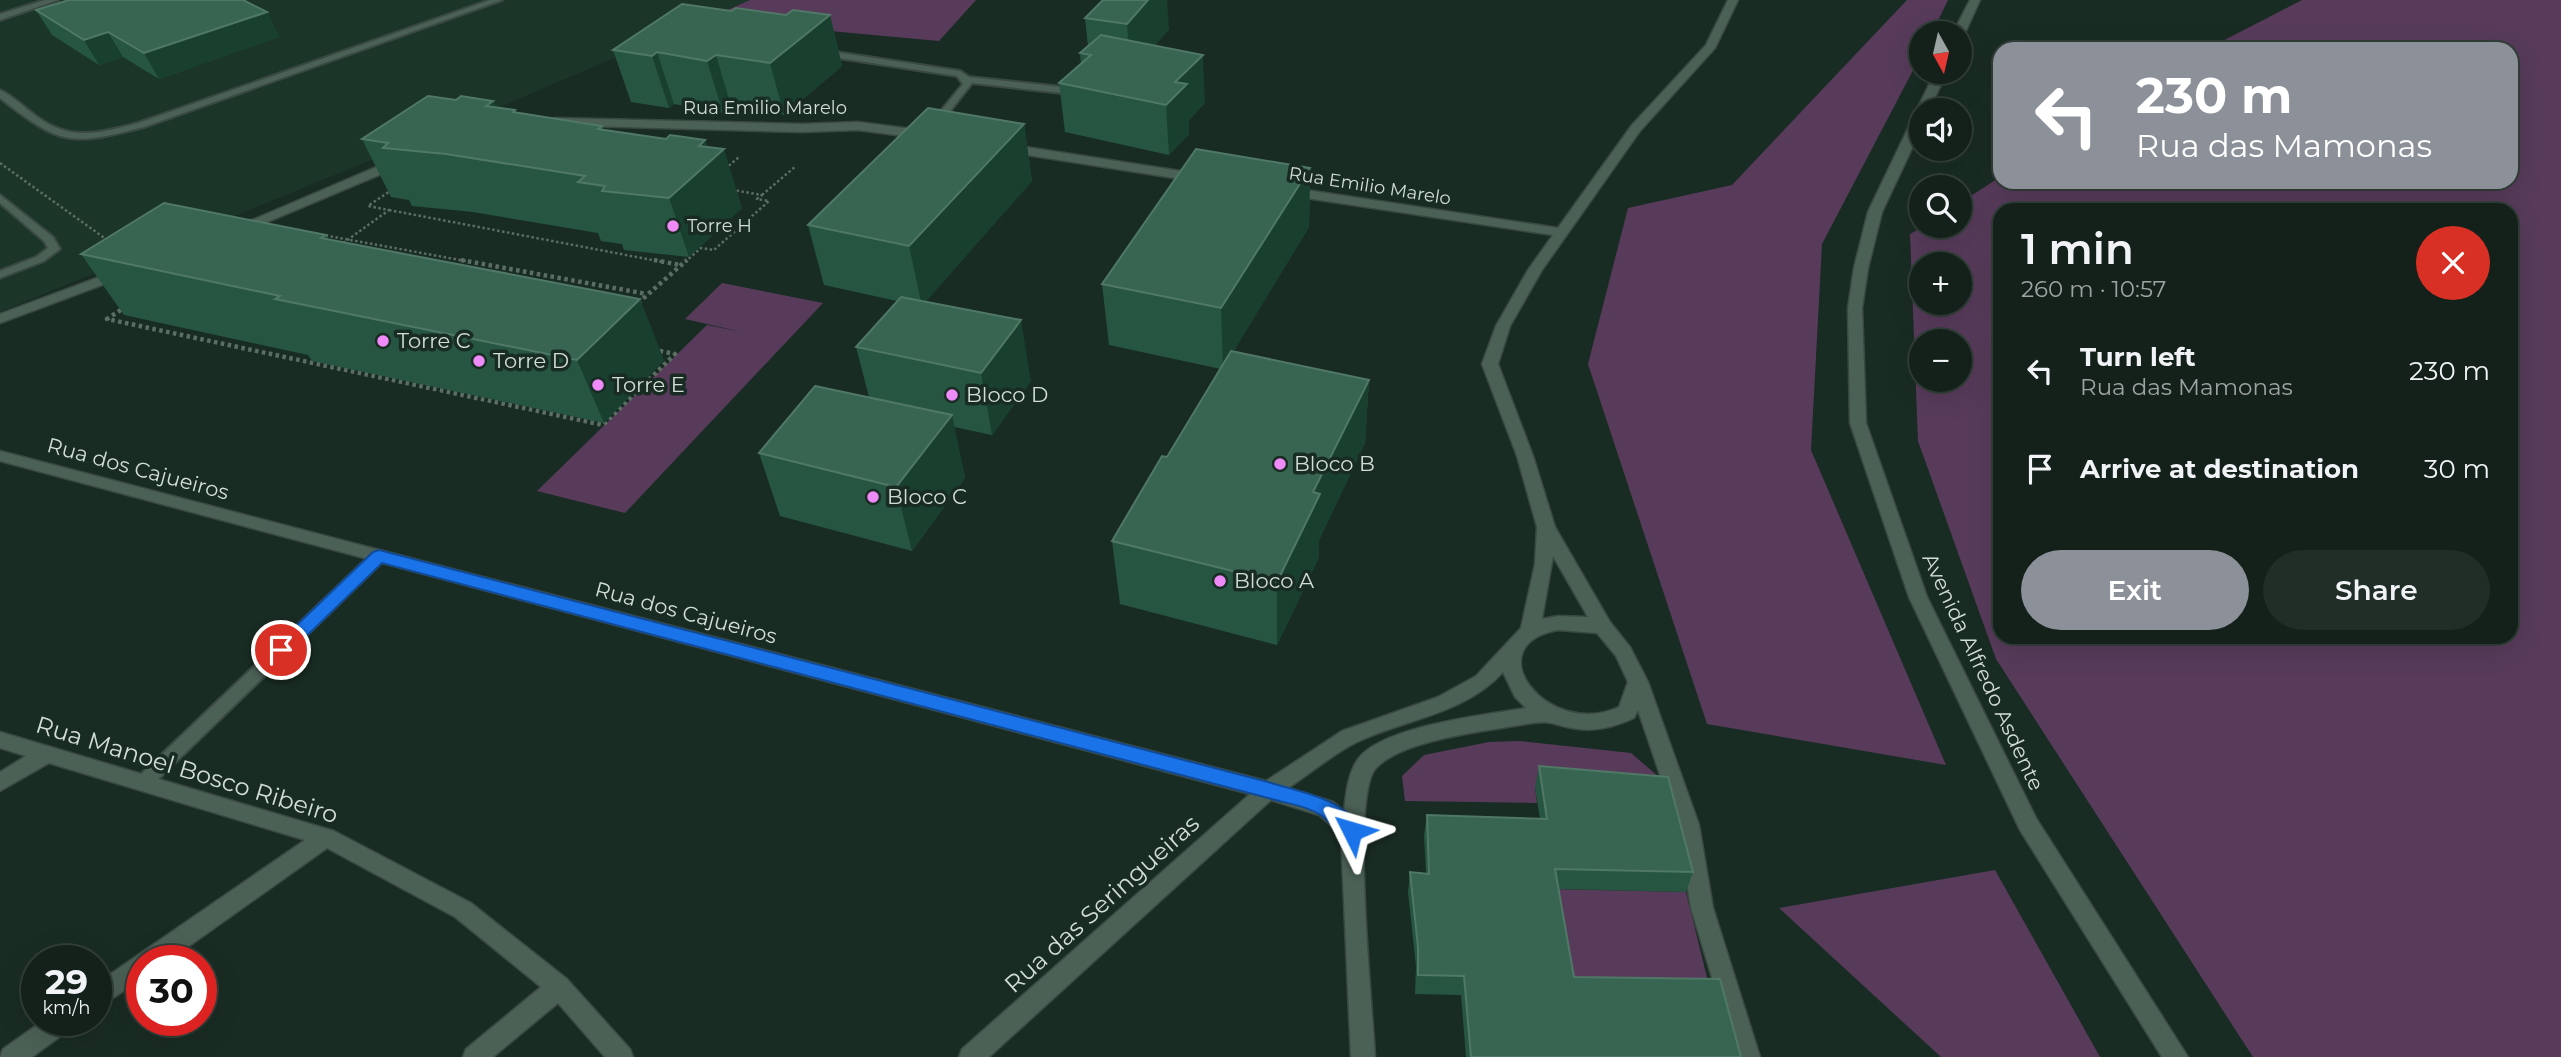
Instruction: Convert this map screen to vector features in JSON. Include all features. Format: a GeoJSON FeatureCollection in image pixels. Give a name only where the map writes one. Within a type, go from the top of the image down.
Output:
{"type":"FeatureCollection","features":[{"type":"Feature","properties":{"kind":"street"},"geometry":{"type":"LineString","coordinates":[[1733,0],[1711,46],[1636,128],[1590,195],[1560,232],[1503,326],[1490,364],[1525,456],[1546,527],[1603,627],[1623,652],[1638,682],[1688,825],[1702,908],[1748,1057]]}},
{"type":"Feature","properties":{"kind":"street"},"geometry":{"type":"LineString","coordinates":[[1965,21],[1975,0]]}},
{"type":"Feature","properties":{"kind":"street","name":"Rua Emilio Marelo"},"geometry":{"type":"LineString","coordinates":[[547,122],[789,128],[858,126],[937,130]]}},
{"type":"Feature","properties":{"kind":"street","name":"Avenida Alfredo Asdente"},"geometry":{"type":"LineString","coordinates":[[1909,140],[1875,212],[1861,268],[1855,308],[1858,423],[1918,597],[2028,824],[2176,1057]]}},
{"type":"Feature","properties":{"kind":"street"},"geometry":{"type":"LineString","coordinates":[[993,146],[1219,181]]}},
{"type":"Feature","properties":{"kind":"street"},"geometry":{"type":"LineString","coordinates":[[409,153],[255,223],[222,230],[295,194],[409,153]]}},
{"type":"Feature","properties":{"kind":"street","name":"Rua Emilio Marelo"},"geometry":{"type":"LineString","coordinates":[[1273,190],[1560,232]]}},
{"type":"Feature","properties":{"kind":"street"},"geometry":{"type":"LineString","coordinates":[[295,194],[312,199]]}},
{"type":"Feature","properties":{"kind":"street"},"geometry":{"type":"LineString","coordinates":[[0,319],[142,265]]}},
{"type":"Feature","properties":{"kind":"street","name":"Rua dos Cajueiros"},"geometry":{"type":"LineString","coordinates":[[0,456],[1268,790],[1326,808],[1352,831]]}},
{"type":"Feature","properties":{"kind":"street"},"geometry":{"type":"LineString","coordinates":[[1546,527],[1544,564],[1525,636],[1513,656],[1512,671],[1519,687],[1531,701],[1548,712],[1568,720],[1589,722],[1609,720],[1627,712],[1638,682]]}},
{"type":"Feature","properties":{"kind":"street"},"geometry":{"type":"LineString","coordinates":[[1525,636],[1546,624],[1564,621],[1603,627]]}},
{"type":"Feature","properties":{"kind":"street","name":"Rua das Seringueiras"},"geometry":{"type":"LineString","coordinates":[[971,1057],[1268,790],[1349,737],[1445,702],[1483,681],[1525,636]]}},
{"type":"Feature","properties":{"kind":"street"},"geometry":{"type":"LineString","coordinates":[[1363,1057],[1352,831],[1357,789],[1366,764],[1394,743],[1548,712]]}},
{"type":"Feature","properties":{"kind":"street","name":"Rua Manoel Bosco Ribeiro"},"geometry":{"type":"LineString","coordinates":[[0,740],[326,837],[463,910],[559,987],[621,1057]]}},
{"type":"Feature","properties":{"kind":"street"},"geometry":{"type":"LineString","coordinates":[[0,782],[46,754]]}},
{"type":"Feature","properties":{"kind":"street"},"geometry":{"type":"LineString","coordinates":[[172,945],[326,837]]}},
{"type":"Feature","properties":{"kind":"street"},"geometry":{"type":"LineString","coordinates":[[475,1057],[559,987]]}},
{"type":"Feature","properties":{"kind":"street"},"geometry":{"type":"LineString","coordinates":[[12,1057],[42,1036]]}},
{"type":"Feature","properties":{"kind":"lane"},"geometry":{"type":"LineString","coordinates":[[0,17],[54,0]]}},
{"type":"Feature","properties":{"kind":"lane"},"geometry":{"type":"LineString","coordinates":[[0,93],[43,127],[57,134],[76,138],[105,135],[167,116],[498,0]]}},
{"type":"Feature","properties":{"kind":"lane"},"geometry":{"type":"LineString","coordinates":[[814,52],[960,74],[968,84],[937,130]]}},
{"type":"Feature","properties":{"kind":"lane"},"geometry":{"type":"LineString","coordinates":[[966,79],[1071,90]]}},
{"type":"Feature","properties":{"kind":"lane"},"geometry":{"type":"LineString","coordinates":[[0,198],[49,239],[54,249],[40,259],[0,275]]}},
{"type":"Feature","properties":{"kind":"lane"},"geometry":{"type":"LineString","coordinates":[[144,782],[379,556]]}},
{"type":"Feature","properties":{"kind":"path"},"geometry":{"type":"LineString","coordinates":[[722,171],[739,157]]}},
{"type":"Feature","properties":{"kind":"path"},"geometry":{"type":"LineString","coordinates":[[0,163],[142,265]]}},
{"type":"Feature","properties":{"kind":"path"},"geometry":{"type":"LineString","coordinates":[[628,312],[701,248],[714,250],[769,201],[757,199],[796,166]]}},
{"type":"Feature","properties":{"kind":"path"},"geometry":{"type":"LineString","coordinates":[[400,184],[368,206],[681,265]]}},
{"type":"Feature","properties":{"kind":"path"},"geometry":{"type":"LineString","coordinates":[[728,189],[762,195]]}},
{"type":"Feature","properties":{"kind":"path"},"geometry":{"type":"LineString","coordinates":[[339,247],[389,210]]}},
{"type":"Feature","properties":{"kind":"path"},"geometry":{"type":"LineString","coordinates":[[255,223],[648,294]]}},
{"type":"Feature","properties":{"kind":"path"},"geometry":{"type":"LineString","coordinates":[[199,259],[297,278],[675,354],[603,425],[107,319],[199,259]]}},
{"type":"Feature","properties":{"kind":"path"},"geometry":{"type":"LineString","coordinates":[[297,278],[308,270]]}},
{"type":"Feature","properties":{"kind":"path"},"geometry":{"type":"LineString","coordinates":[[598,338],[608,330]]}},
{"type":"Feature","properties":{"kind":"shaded area"},"geometry":{"type":"Polygon","coordinates":[[[0,0],[750,0],[476,117],[0,312],[0,0]]]}},
{"type":"Feature","properties":{"kind":"shaded area"},"geometry":{"type":"Polygon","coordinates":[[[750,0],[976,0],[939,41],[742,23],[718,14],[750,0]]]}},
{"type":"Feature","properties":{"kind":"shaded area"},"geometry":{"type":"Polygon","coordinates":[[[1907,0],[1948,0],[1938,21],[1909,21],[1909,78],[1822,244],[1811,450],[1946,765],[1707,724],[1588,364],[1628,208],[1732,185],[1907,0]]]}},
{"type":"Feature","properties":{"kind":"shaded area"},"geometry":{"type":"Polygon","coordinates":[[[2302,0],[2561,0],[2561,1057],[2253,1057],[1996,659],[1918,441],[1916,392],[1972,392],[1972,329],[1914,329],[1913,315],[1972,315],[1972,252],[1911,252],[1910,238],[1972,238],[1972,195],[1993,182],[1993,189],[2518,189],[2518,42],[2221,42],[2302,0]]]}},
{"type":"Feature","properties":{"kind":"shaded area"},"geometry":{"type":"Polygon","coordinates":[[[722,283],[823,303],[625,513],[537,491],[707,325],[742,332],[685,319],[722,283]]]}},
{"type":"Feature","properties":{"kind":"shaded area"},"geometry":{"type":"Polygon","coordinates":[[[1520,741],[1631,753],[1660,778],[1535,787],[1537,803],[1405,801],[1402,776],[1424,755],[1489,742],[1520,741]]]}},
{"type":"Feature","properties":{"kind":"shaded area"},"geometry":{"type":"Polygon","coordinates":[[[1995,870],[2100,1057],[1941,1057],[1779,908],[1995,870]]]}},
{"type":"Feature","properties":{"kind":"shaded area"},"geometry":{"type":"Polygon","coordinates":[[[1550,889],[1686,892],[1712,998],[1569,996],[1550,889]]]}},
{"type":"Feature","properties":{"kind":"building"},"geometry":{"type":"Polygon","coordinates":[[[69,0],[243,0],[267,12],[144,53],[108,32],[84,40],[36,10],[69,0]]]}},
{"type":"Feature","properties":{"kind":"building"},"geometry":{"type":"Polygon","coordinates":[[[1103,0],[1148,0],[1127,24],[1085,18],[1103,0]]]}},
{"type":"Feature","properties":{"kind":"building"},"geometry":{"type":"Polygon","coordinates":[[[682,4],[731,11],[736,8],[786,15],[793,10],[830,15],[770,63],[716,55],[707,61],[657,52],[652,56],[613,50],[682,4]]]}},
{"type":"Feature","properties":{"kind":"building"},"geometry":{"type":"Polygon","coordinates":[[[1101,35],[1203,55],[1175,82],[1187,84],[1166,105],[1059,83],[1091,55],[1080,53],[1101,35]]]}},
{"type":"Feature","properties":{"kind":"building"},"geometry":{"type":"Polygon","coordinates":[[[428,96],[456,100],[461,96],[493,101],[486,106],[602,126],[598,129],[666,139],[670,135],[705,140],[699,146],[724,149],[669,198],[602,191],[605,186],[578,182],[585,176],[446,154],[383,148],[388,143],[362,139],[428,96]]]}},
{"type":"Feature","properties":{"kind":"building"},"geometry":{"type":"Polygon","coordinates":[[[928,108],[1024,124],[909,246],[808,225],[928,108]]]}},
{"type":"Feature","properties":{"kind":"building"},"geometry":{"type":"Polygon","coordinates":[[[1196,149],[1310,168],[1221,308],[1102,284],[1196,149]]]}},
{"type":"Feature","properties":{"kind":"building"},"geometry":{"type":"Polygon","coordinates":[[[164,203],[326,235],[321,238],[640,299],[577,360],[275,299],[280,296],[81,254],[164,203]]]}},
{"type":"Feature","properties":{"kind":"building"},"geometry":{"type":"Polygon","coordinates":[[[901,297],[1021,320],[981,373],[856,347],[901,297]]]}},
{"type":"Feature","properties":{"kind":"building"},"geometry":{"type":"Polygon","coordinates":[[[1231,351],[1369,380],[1313,492],[1320,494],[1277,582],[1112,541],[1162,456],[1167,457],[1231,351]]]}},
{"type":"Feature","properties":{"kind":"building"},"geometry":{"type":"Polygon","coordinates":[[[815,386],[952,415],[896,487],[759,453],[815,386]]]}},
{"type":"Feature","properties":{"kind":"building"},"geometry":{"type":"Polygon","coordinates":[[[1539,766],[1668,777],[1693,872],[1555,869],[1574,977],[1720,979],[1741,1057],[1471,1057],[1464,976],[1418,975],[1418,947],[1410,872],[1429,874],[1427,815],[1547,819],[1539,766]]]}},
{"type":"Feature","properties":{"kind":"place","name":"Torre H"},"geometry":{"type":"Point","coordinates":[673,226]}},
{"type":"Feature","properties":{"kind":"place","name":"Torre C"},"geometry":{"type":"Point","coordinates":[383,341]}},
{"type":"Feature","properties":{"kind":"place","name":"Torre D"},"geometry":{"type":"Point","coordinates":[479,361]}},
{"type":"Feature","properties":{"kind":"place","name":"Torre E"},"geometry":{"type":"Point","coordinates":[598,385]}},
{"type":"Feature","properties":{"kind":"place","name":"Bloco D"},"geometry":{"type":"Point","coordinates":[952,395]}},
{"type":"Feature","properties":{"kind":"place","name":"Bloco B"},"geometry":{"type":"Point","coordinates":[1280,464]}},
{"type":"Feature","properties":{"kind":"place","name":"Bloco C"},"geometry":{"type":"Point","coordinates":[873,497]}},
{"type":"Feature","properties":{"kind":"place","name":"Bloco A"},"geometry":{"type":"Point","coordinates":[1220,581]}},
{"type":"Feature","properties":{"kind":"route"},"geometry":{"type":"LineString","coordinates":[[281,650],[379,556],[1268,790],[1326,808],[1352,831]]}}]}
